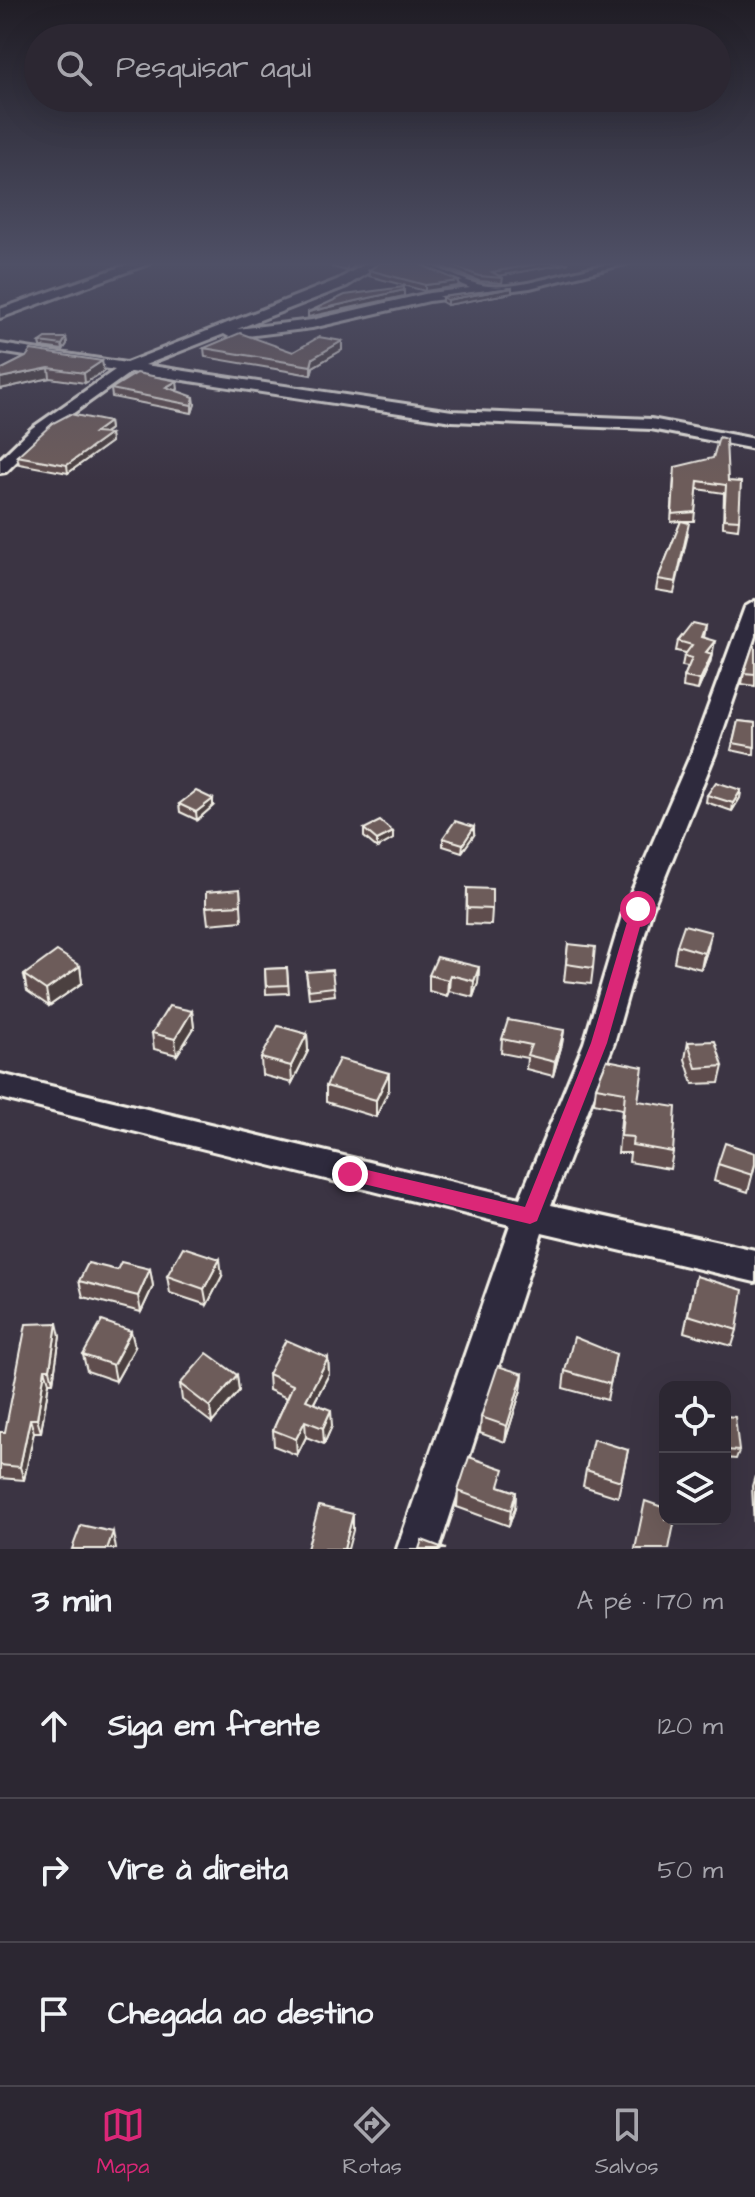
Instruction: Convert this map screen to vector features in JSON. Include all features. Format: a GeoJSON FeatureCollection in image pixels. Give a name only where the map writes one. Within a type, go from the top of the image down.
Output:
{"type":"FeatureCollection","features":[{"type":"Feature","properties":{"kind":"street"},"geometry":{"type":"LineString","coordinates":[[0,468],[38,431],[128,367],[205,335]]}},
{"type":"Feature","properties":{"kind":"street"},"geometry":{"type":"LineString","coordinates":[[201,337],[216,335]]}},
{"type":"Feature","properties":{"kind":"street"},"geometry":{"type":"LineString","coordinates":[[0,348],[452,416],[651,424],[755,444]]}},
{"type":"Feature","properties":{"kind":"street"},"geometry":{"type":"LineString","coordinates":[[418,1549],[530,1216],[599,1043],[638,909],[703,754],[754,615]]}},
{"type":"Feature","properties":{"kind":"street"},"geometry":{"type":"LineString","coordinates":[[0,1086],[530,1216],[755,1266]]}},
{"type":"Feature","properties":{"kind":"building"},"geometry":{"type":"Polygon","coordinates":[[[235,335],[246,335],[293,352],[319,337],[342,341],[313,358],[311,366],[204,348],[235,335]]]}},
{"type":"Feature","properties":{"kind":"building"},"geometry":{"type":"Polygon","coordinates":[[[46,338],[66,338],[62,345],[40,342],[46,338]]]}},
{"type":"Feature","properties":{"kind":"building"},"geometry":{"type":"Polygon","coordinates":[[[31,350],[102,361],[84,373],[49,368],[0,378],[0,370],[26,357],[31,350]]]}},
{"type":"Feature","properties":{"kind":"building"},"geometry":{"type":"Polygon","coordinates":[[[137,373],[177,381],[166,387],[194,397],[192,405],[111,389],[137,373]]]}},
{"type":"Feature","properties":{"kind":"building"},"geometry":{"type":"Polygon","coordinates":[[[70,414],[109,422],[94,433],[110,434],[67,465],[17,456],[53,423],[70,414]]]}},
{"type":"Feature","properties":{"kind":"building"},"geometry":{"type":"Polygon","coordinates":[[[719,437],[726,439],[728,481],[741,482],[739,520],[724,519],[726,485],[698,481],[695,512],[672,514],[675,467],[713,458],[719,437]]]}},
{"type":"Feature","properties":{"kind":"building"},"geometry":{"type":"Polygon","coordinates":[[[681,521],[689,523],[676,582],[658,579],[681,521]]]}},
{"type":"Feature","properties":{"kind":"building"},"geometry":{"type":"Polygon","coordinates":[[[692,623],[705,626],[701,637],[715,641],[706,652],[712,654],[700,680],[684,677],[692,658],[684,656],[692,645],[678,641],[692,623]]]}},
{"type":"Feature","properties":{"kind":"building"},"geometry":{"type":"Polygon","coordinates":[[[753,646],[755,674],[744,673],[753,646]]]}},
{"type":"Feature","properties":{"kind":"building"},"geometry":{"type":"Polygon","coordinates":[[[738,721],[755,723],[755,747],[733,743],[738,721]]]}},
{"type":"Feature","properties":{"kind":"building"},"geometry":{"type":"Polygon","coordinates":[[[716,782],[741,790],[733,803],[707,795],[716,782]]]}},
{"type":"Feature","properties":{"kind":"building"},"geometry":{"type":"Polygon","coordinates":[[[196,791],[213,799],[196,812],[179,804],[196,791]]]}},
{"type":"Feature","properties":{"kind":"building"},"geometry":{"type":"Polygon","coordinates":[[[380,821],[393,832],[377,840],[364,829],[380,821]]]}},
{"type":"Feature","properties":{"kind":"building"},"geometry":{"type":"Polygon","coordinates":[[[455,821],[474,827],[463,844],[443,838],[455,821]]]}},
{"type":"Feature","properties":{"kind":"building"},"geometry":{"type":"Polygon","coordinates":[[[467,888],[492,889],[492,909],[467,908],[467,888]]]}},
{"type":"Feature","properties":{"kind":"building"},"geometry":{"type":"Polygon","coordinates":[[[240,889],[241,905],[206,907],[206,892],[240,889]]]}},
{"type":"Feature","properties":{"kind":"building"},"geometry":{"type":"Polygon","coordinates":[[[684,925],[711,932],[704,953],[677,945],[684,925]]]}},
{"type":"Feature","properties":{"kind":"building"},"geometry":{"type":"Polygon","coordinates":[[[568,944],[595,947],[593,968],[566,964],[568,944]]]}},
{"type":"Feature","properties":{"kind":"building"},"geometry":{"type":"Polygon","coordinates":[[[57,951],[80,966],[46,990],[24,975],[57,951]]]}},
{"type":"Feature","properties":{"kind":"building"},"geometry":{"type":"Polygon","coordinates":[[[437,957],[479,967],[474,981],[450,975],[448,980],[429,975],[437,957]]]}},
{"type":"Feature","properties":{"kind":"building"},"geometry":{"type":"Polygon","coordinates":[[[287,968],[288,985],[266,986],[265,969],[287,968]]]}},
{"type":"Feature","properties":{"kind":"building"},"geometry":{"type":"Polygon","coordinates":[[[332,970],[334,987],[309,990],[306,972],[332,970]]]}},
{"type":"Feature","properties":{"kind":"building"},"geometry":{"type":"Polygon","coordinates":[[[169,1006],[192,1011],[175,1039],[152,1033],[169,1006]]]}},
{"type":"Feature","properties":{"kind":"building"},"geometry":{"type":"Polygon","coordinates":[[[508,1020],[564,1030],[555,1062],[527,1055],[531,1045],[502,1039],[508,1020]]]}},
{"type":"Feature","properties":{"kind":"building"},"geometry":{"type":"Polygon","coordinates":[[[278,1026],[307,1034],[291,1066],[261,1058],[278,1026]]]}},
{"type":"Feature","properties":{"kind":"building"},"geometry":{"type":"Polygon","coordinates":[[[715,1041],[723,1066],[696,1068],[688,1042],[715,1041]]]}},
{"type":"Feature","properties":{"kind":"building"},"geometry":{"type":"Polygon","coordinates":[[[339,1059],[389,1073],[376,1100],[326,1086],[339,1059]]]}},
{"type":"Feature","properties":{"kind":"building"},"geometry":{"type":"Polygon","coordinates":[[[607,1060],[643,1067],[638,1101],[676,1107],[673,1152],[632,1145],[633,1137],[621,1136],[625,1092],[596,1087],[607,1060]]]}},
{"type":"Feature","properties":{"kind":"building"},"geometry":{"type":"Polygon","coordinates":[[[725,1143],[755,1153],[752,1175],[718,1164],[725,1143]]]}},
{"type":"Feature","properties":{"kind":"building"},"geometry":{"type":"Polygon","coordinates":[[[183,1247],[220,1259],[204,1289],[167,1276],[183,1247]]]}},
{"type":"Feature","properties":{"kind":"building"},"geometry":{"type":"Polygon","coordinates":[[[121,1262],[150,1269],[138,1296],[79,1281],[88,1263],[117,1270],[121,1262]]]}},
{"type":"Feature","properties":{"kind":"building"},"geometry":{"type":"Polygon","coordinates":[[[696,1276],[743,1290],[737,1330],[688,1315],[696,1276]]]}},
{"type":"Feature","properties":{"kind":"building"},"geometry":{"type":"Polygon","coordinates":[[[102,1321],[131,1331],[113,1365],[83,1355],[102,1321]]]}},
{"type":"Feature","properties":{"kind":"building"},"geometry":{"type":"Polygon","coordinates":[[[57,1323],[50,1369],[45,1369],[37,1419],[30,1419],[20,1467],[0,1465],[0,1432],[5,1432],[26,1324],[57,1323]]]}},
{"type":"Feature","properties":{"kind":"building"},"geometry":{"type":"Polygon","coordinates":[[[574,1337],[616,1354],[610,1384],[565,1371],[574,1337]]]}},
{"type":"Feature","properties":{"kind":"building"},"geometry":{"type":"Polygon","coordinates":[[[286,1340],[328,1358],[306,1400],[331,1410],[323,1428],[305,1421],[296,1439],[273,1430],[293,1385],[268,1374],[286,1340]]]}},
{"type":"Feature","properties":{"kind":"building"},"geometry":{"type":"Polygon","coordinates":[[[207,1353],[237,1375],[210,1407],[180,1384],[207,1353]]]}},
{"type":"Feature","properties":{"kind":"building"},"geometry":{"type":"Polygon","coordinates":[[[498,1366],[523,1374],[507,1426],[481,1417],[498,1366]]]}},
{"type":"Feature","properties":{"kind":"building"},"geometry":{"type":"Polygon","coordinates":[[[731,1417],[735,1417],[739,1451],[731,1450],[731,1417]]]}},
{"type":"Feature","properties":{"kind":"building"},"geometry":{"type":"Polygon","coordinates":[[[593,1439],[628,1450],[621,1481],[586,1470],[593,1439]]]}},
{"type":"Feature","properties":{"kind":"building"},"geometry":{"type":"Polygon","coordinates":[[[469,1457],[504,1469],[499,1486],[516,1492],[511,1510],[458,1491],[469,1457]]]}},
{"type":"Feature","properties":{"kind":"building"},"geometry":{"type":"Polygon","coordinates":[[[645,1501],[659,1506],[659,1525],[674,1525],[669,1549],[635,1549],[645,1501]]]}},
{"type":"Feature","properties":{"kind":"building"},"geometry":{"type":"Polygon","coordinates":[[[319,1506],[353,1514],[344,1549],[307,1549],[319,1506]]]}},
{"type":"Feature","properties":{"kind":"building"},"geometry":{"type":"Polygon","coordinates":[[[81,1525],[113,1532],[107,1549],[72,1549],[81,1525]]]}},
{"type":"Feature","properties":{"kind":"building"},"geometry":{"type":"Polygon","coordinates":[[[422,1540],[446,1549],[419,1549],[422,1540]]]}},
{"type":"Feature","properties":{"kind":"route"},"geometry":{"type":"LineString","coordinates":[[350,1174],[530,1216],[599,1043],[638,909]]}}]}
